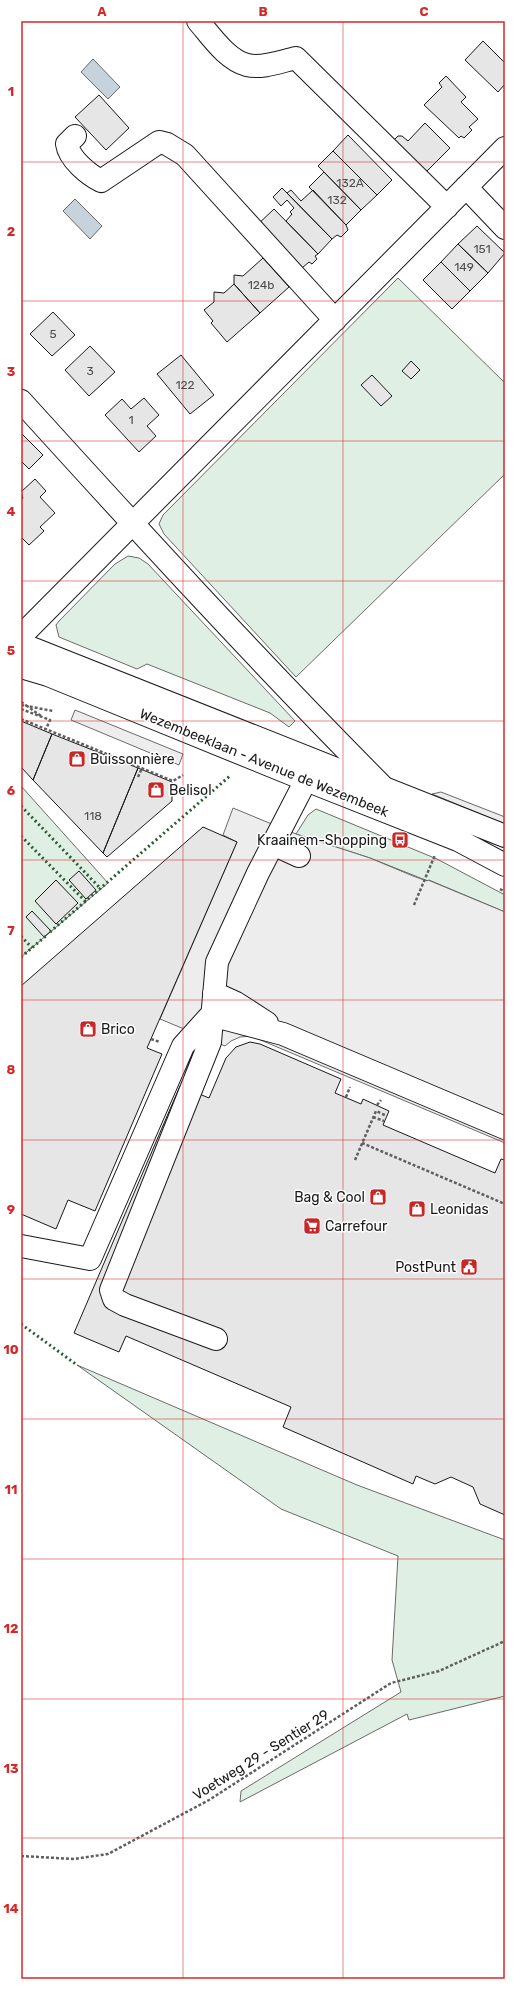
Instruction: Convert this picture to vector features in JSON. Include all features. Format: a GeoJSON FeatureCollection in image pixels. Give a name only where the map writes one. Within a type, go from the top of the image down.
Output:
{"type":"FeatureCollection","features":[{"type":"Feature","properties":{"kind":"street"},"geometry":{"type":"LineString","coordinates":[[198,21],[231,57],[246,65],[260,65],[296,58],[447,207]]}},
{"type":"Feature","properties":{"kind":"street"},"geometry":{"type":"LineString","coordinates":[[75,136],[67,144],[68,152],[93,177],[101,181],[159,142],[167,144],[185,156],[335,320]]}},
{"type":"Feature","properties":{"kind":"street"},"geometry":{"type":"LineString","coordinates":[[21,636],[131,523],[505,148]]}},
{"type":"Feature","properties":{"kind":"street"},"geometry":{"type":"LineString","coordinates":[[466,187],[505,228]]}},
{"type":"Feature","properties":{"kind":"street"},"geometry":{"type":"LineString","coordinates":[[21,401],[131,523],[335,740],[381,785]]}},
{"type":"Feature","properties":{"kind":"street","name":"Wezembeeklaan - Avenue de Wezembeek"},"geometry":{"type":"LineString","coordinates":[[21,644],[381,785],[505,836]]}},
{"type":"Feature","properties":{"kind":"street","name":"Wezembeeklaan - Avenue de Wezembeek"},"geometry":{"type":"LineString","coordinates":[[21,667],[48,675],[458,840],[505,865]]}},
{"type":"Feature","properties":{"kind":"street"},"geometry":{"type":"LineString","coordinates":[[216,1339],[125,1305],[114,1299],[111,1290],[210,1042],[211,1015],[217,962],[258,873],[306,780]]}},
{"type":"Feature","properties":{"kind":"street"},"geometry":{"type":"LineString","coordinates":[[273,844],[299,856]]}},
{"type":"Feature","properties":{"kind":"street"},"geometry":{"type":"LineString","coordinates":[[214,993],[236,1003],[283,1034]]}},
{"type":"Feature","properties":{"kind":"street"},"geometry":{"type":"LineString","coordinates":[[211,1015],[283,1034],[505,1128]]}},
{"type":"Feature","properties":{"kind":"street"},"geometry":{"type":"LineString","coordinates":[[21,1246],[90,1259],[182,1046],[211,1015]]}},
{"type":"Feature","properties":{"kind":"path"},"geometry":{"type":"LineString","coordinates":[[21,702],[45,719]]}},
{"type":"Feature","properties":{"kind":"path"},"geometry":{"type":"LineString","coordinates":[[21,705],[53,711]]}},
{"type":"Feature","properties":{"kind":"path"},"geometry":{"type":"LineString","coordinates":[[21,709],[50,720],[46,729]]}},
{"type":"Feature","properties":{"kind":"path"},"geometry":{"type":"LineString","coordinates":[[21,719],[57,735],[173,781],[183,775]]}},
{"type":"Feature","properties":{"kind":"path"},"geometry":{"type":"LineString","coordinates":[[138,777],[142,768]]}},
{"type":"Feature","properties":{"kind":"path"},"geometry":{"type":"LineString","coordinates":[[140,771],[143,775]]}},
{"type":"Feature","properties":{"kind":"path"},"geometry":{"type":"LineString","coordinates":[[414,905],[433,860]]}},
{"type":"Feature","properties":{"kind":"path"},"geometry":{"type":"LineString","coordinates":[[355,1160],[376,1111],[387,1116]]}},
{"type":"Feature","properties":{"kind":"path"},"geometry":{"type":"LineString","coordinates":[[373,1116],[384,1121]]}},
{"type":"Feature","properties":{"kind":"path"},"geometry":{"type":"LineString","coordinates":[[362,1143],[505,1204]]}},
{"type":"Feature","properties":{"kind":"path","name":"Voetweg 29 - Sentier 29"},"geometry":{"type":"LineString","coordinates":[[21,1856],[74,1859],[108,1854],[209,1800],[391,1683],[438,1671],[505,1641]]}},
{"type":"Feature","properties":{"kind":"green space"},"geometry":{"type":"Polygon","coordinates":[[[398,278],[505,383],[505,474],[296,677],[164,534],[159,524],[163,515],[398,278]]]}},
{"type":"Feature","properties":{"kind":"green space"},"geometry":{"type":"Polygon","coordinates":[[[128,556],[139,558],[148,564],[295,721],[289,727],[270,713],[147,664],[137,669],[59,637],[56,625],[59,621],[115,564],[128,556]]]}},
{"type":"Feature","properties":{"kind":"green space"},"geometry":{"type":"Polygon","coordinates":[[[21,786],[108,883],[21,957],[21,786]]]}},
{"type":"Feature","properties":{"kind":"green space"},"geometry":{"type":"Polygon","coordinates":[[[316,809],[437,859],[505,895],[505,912],[429,880],[428,881],[370,858],[296,834],[308,815],[316,809]]]}},
{"type":"Feature","properties":{"kind":"green space"},"geometry":{"type":"Polygon","coordinates":[[[77,1365],[357,1485],[505,1540],[505,1696],[409,1720],[407,1714],[240,1802],[241,1791],[401,1692],[392,1660],[398,1556],[281,1509],[77,1365]]]}},
{"type":"Feature","properties":{"kind":"shaded area"},"geometry":{"type":"Polygon","coordinates":[[[93,59],[120,87],[108,99],[81,72],[93,59]]]}},
{"type":"Feature","properties":{"kind":"shaded area"},"geometry":{"type":"Polygon","coordinates":[[[75,199],[102,226],[90,239],[63,211],[75,199]]]}},
{"type":"Feature","properties":{"kind":"shaded area"},"geometry":{"type":"Polygon","coordinates":[[[75,710],[183,754],[179,765],[71,720],[75,710]]]}},
{"type":"Feature","properties":{"kind":"shaded area"},"geometry":{"type":"Polygon","coordinates":[[[441,792],[505,817],[505,824],[432,794],[441,792]]]}},
{"type":"Feature","properties":{"kind":"shaded area"},"geometry":{"type":"Polygon","coordinates":[[[233,808],[296,834],[370,858],[413,876],[427,881],[428,880],[505,912],[505,1143],[251,1036],[240,1037],[231,1041],[225,1046],[160,1019],[237,842],[223,835],[233,808]]]}},
{"type":"Feature","properties":{"kind":"building"},"geometry":{"type":"Polygon","coordinates":[[[483,41],[505,63],[505,84],[498,92],[465,60],[483,41]]]}},
{"type":"Feature","properties":{"kind":"building"},"geometry":{"type":"Polygon","coordinates":[[[446,76],[466,97],[461,102],[478,119],[469,127],[472,130],[464,138],[461,136],[459,138],[424,105],[442,87],[439,83],[446,76]]]}},
{"type":"Feature","properties":{"kind":"building"},"geometry":{"type":"Polygon","coordinates":[[[99,95],[129,128],[106,150],[75,117],[99,95]]]}},
{"type":"Feature","properties":{"kind":"building"},"geometry":{"type":"Polygon","coordinates":[[[425,123],[450,148],[422,176],[390,144],[398,136],[402,136],[408,141],[425,123]]]}},
{"type":"Feature","properties":{"kind":"building"},"geometry":{"type":"Polygon","coordinates":[[[348,135],[392,180],[377,195],[333,151],[348,135]]]}},
{"type":"Feature","properties":{"kind":"building"},"geometry":{"type":"Polygon","coordinates":[[[333,151],[377,195],[361,210],[318,166],[333,151]]]}},
{"type":"Feature","properties":{"kind":"building"},"geometry":{"type":"Polygon","coordinates":[[[324,172],[361,210],[346,225],[309,187],[324,172]]]}},
{"type":"Feature","properties":{"kind":"building"},"geometry":{"type":"Polygon","coordinates":[[[282,188],[332,239],[318,254],[286,221],[292,214],[290,212],[294,208],[287,200],[281,206],[273,197],[282,188]]]}},
{"type":"Feature","properties":{"kind":"building"},"geometry":{"type":"Polygon","coordinates":[[[291,190],[301,201],[313,190],[346,225],[348,230],[341,237],[337,235],[332,239],[287,193],[291,190]]]}},
{"type":"Feature","properties":{"kind":"building"},"geometry":{"type":"Polygon","coordinates":[[[274,209],[318,254],[315,256],[317,259],[312,264],[309,262],[302,268],[255,227],[274,209]]]}},
{"type":"Feature","properties":{"kind":"building"},"geometry":{"type":"Polygon","coordinates":[[[477,226],[505,253],[488,273],[458,244],[477,226]]]}},
{"type":"Feature","properties":{"kind":"building"},"geometry":{"type":"Polygon","coordinates":[[[458,244],[488,273],[470,291],[441,262],[458,244]]]}},
{"type":"Feature","properties":{"kind":"building"},"geometry":{"type":"Polygon","coordinates":[[[263,258],[289,287],[260,313],[234,284],[234,275],[243,276],[263,258]]]}},
{"type":"Feature","properties":{"kind":"building"},"geometry":{"type":"Polygon","coordinates":[[[441,262],[470,291],[452,309],[423,280],[441,262]]]}},
{"type":"Feature","properties":{"kind":"building"},"geometry":{"type":"Polygon","coordinates":[[[234,284],[260,313],[227,342],[211,323],[213,321],[204,310],[214,302],[214,292],[224,293],[234,284]]]}},
{"type":"Feature","properties":{"kind":"building"},"geometry":{"type":"Polygon","coordinates":[[[53,312],[75,335],[52,356],[30,334],[53,312]]]}},
{"type":"Feature","properties":{"kind":"building"},"geometry":{"type":"Polygon","coordinates":[[[90,346],[115,372],[89,396],[65,370],[90,346]]]}},
{"type":"Feature","properties":{"kind":"building"},"geometry":{"type":"Polygon","coordinates":[[[181,355],[214,395],[190,414],[157,374],[181,355]]]}},
{"type":"Feature","properties":{"kind":"building"},"geometry":{"type":"Polygon","coordinates":[[[411,361],[420,370],[411,379],[402,371],[411,361]]]}},
{"type":"Feature","properties":{"kind":"building"},"geometry":{"type":"Polygon","coordinates":[[[372,375],[392,396],[381,406],[361,385],[372,375]]]}},
{"type":"Feature","properties":{"kind":"building"},"geometry":{"type":"Polygon","coordinates":[[[144,398],[159,415],[147,426],[156,436],[139,452],[105,415],[122,399],[131,409],[144,398]]]}},
{"type":"Feature","properties":{"kind":"building"},"geometry":{"type":"Polygon","coordinates":[[[21,433],[43,455],[29,469],[21,461],[21,433]]]}},
{"type":"Feature","properties":{"kind":"building"},"geometry":{"type":"Polygon","coordinates":[[[35,479],[46,491],[40,497],[55,513],[40,527],[44,531],[29,545],[21,537],[21,500],[23,498],[21,492],[35,479]]]}},
{"type":"Feature","properties":{"kind":"building"},"geometry":{"type":"Polygon","coordinates":[[[21,721],[52,734],[33,780],[21,767],[21,721]]]}},
{"type":"Feature","properties":{"kind":"building"},"geometry":{"type":"Polygon","coordinates":[[[52,734],[138,768],[103,853],[33,780],[52,734]]]}},
{"type":"Feature","properties":{"kind":"building"},"geometry":{"type":"Polygon","coordinates":[[[138,768],[172,782],[172,801],[107,857],[103,853],[138,768]]]}},
{"type":"Feature","properties":{"kind":"building","name":"Brico"},"geometry":{"type":"Polygon","coordinates":[[[203,827],[237,842],[147,1048],[162,1054],[95,1211],[68,1200],[56,1229],[21,1214],[21,986],[203,827]]]}},
{"type":"Feature","properties":{"kind":"building"},"geometry":{"type":"Polygon","coordinates":[[[79,871],[96,890],[86,899],[69,880],[79,871]]]}},
{"type":"Feature","properties":{"kind":"building"},"geometry":{"type":"Polygon","coordinates":[[[56,880],[78,903],[56,924],[35,901],[56,880]]]}},
{"type":"Feature","properties":{"kind":"building"},"geometry":{"type":"Polygon","coordinates":[[[32,911],[51,931],[44,937],[26,917],[32,911]]]}},
{"type":"Feature","properties":{"kind":"building","name":"Carrefour"},"geometry":{"type":"Polygon","coordinates":[[[250,1042],[260,1044],[341,1079],[335,1093],[361,1104],[363,1099],[389,1111],[383,1125],[495,1173],[501,1159],[505,1160],[505,1515],[480,1504],[473,1487],[451,1477],[435,1484],[416,1476],[413,1484],[283,1427],[291,1407],[126,1336],[119,1352],[74,1333],[180,1086],[209,1098],[226,1058],[236,1047],[250,1042]]]}},
{"type":"Feature","properties":{"kind":"hedge"},"geometry":{"type":"LineString","coordinates":[[50,932],[231,775]]}},
{"type":"Feature","properties":{"kind":"hedge"},"geometry":{"type":"LineString","coordinates":[[21,806],[101,889]]}},
{"type":"Feature","properties":{"kind":"hedge"},"geometry":{"type":"LineString","coordinates":[[21,836],[86,902]]}},
{"type":"Feature","properties":{"kind":"hedge"},"geometry":{"type":"LineString","coordinates":[[21,936],[32,948]]}},
{"type":"Feature","properties":{"kind":"hedge"},"geometry":{"type":"LineString","coordinates":[[21,957],[46,936]]}},
{"type":"Feature","properties":{"kind":"hedge"},"geometry":{"type":"LineString","coordinates":[[21,1324],[77,1365]]}},
{"type":"Feature","properties":{"kind":"place","name":"Buissonnière"},"geometry":{"type":"Point","coordinates":[77,759]}},
{"type":"Feature","properties":{"kind":"place","name":"Belisol"},"geometry":{"type":"Point","coordinates":[156,790]}},
{"type":"Feature","properties":{"kind":"place","name":"Kraainem-Shopping"},"geometry":{"type":"Point","coordinates":[400,840]}},
{"type":"Feature","properties":{"kind":"place","name":"Brico"},"geometry":{"type":"Point","coordinates":[88,1029]}},
{"type":"Feature","properties":{"kind":"place","name":"Bag & Cool"},"geometry":{"type":"Point","coordinates":[378,1197]}},
{"type":"Feature","properties":{"kind":"place","name":"Leonidas"},"geometry":{"type":"Point","coordinates":[417,1209]}},
{"type":"Feature","properties":{"kind":"place","name":"Carrefour"},"geometry":{"type":"Point","coordinates":[312,1226]}},
{"type":"Feature","properties":{"kind":"place","name":"PostPunt"},"geometry":{"type":"Point","coordinates":[469,1267]}}]}
